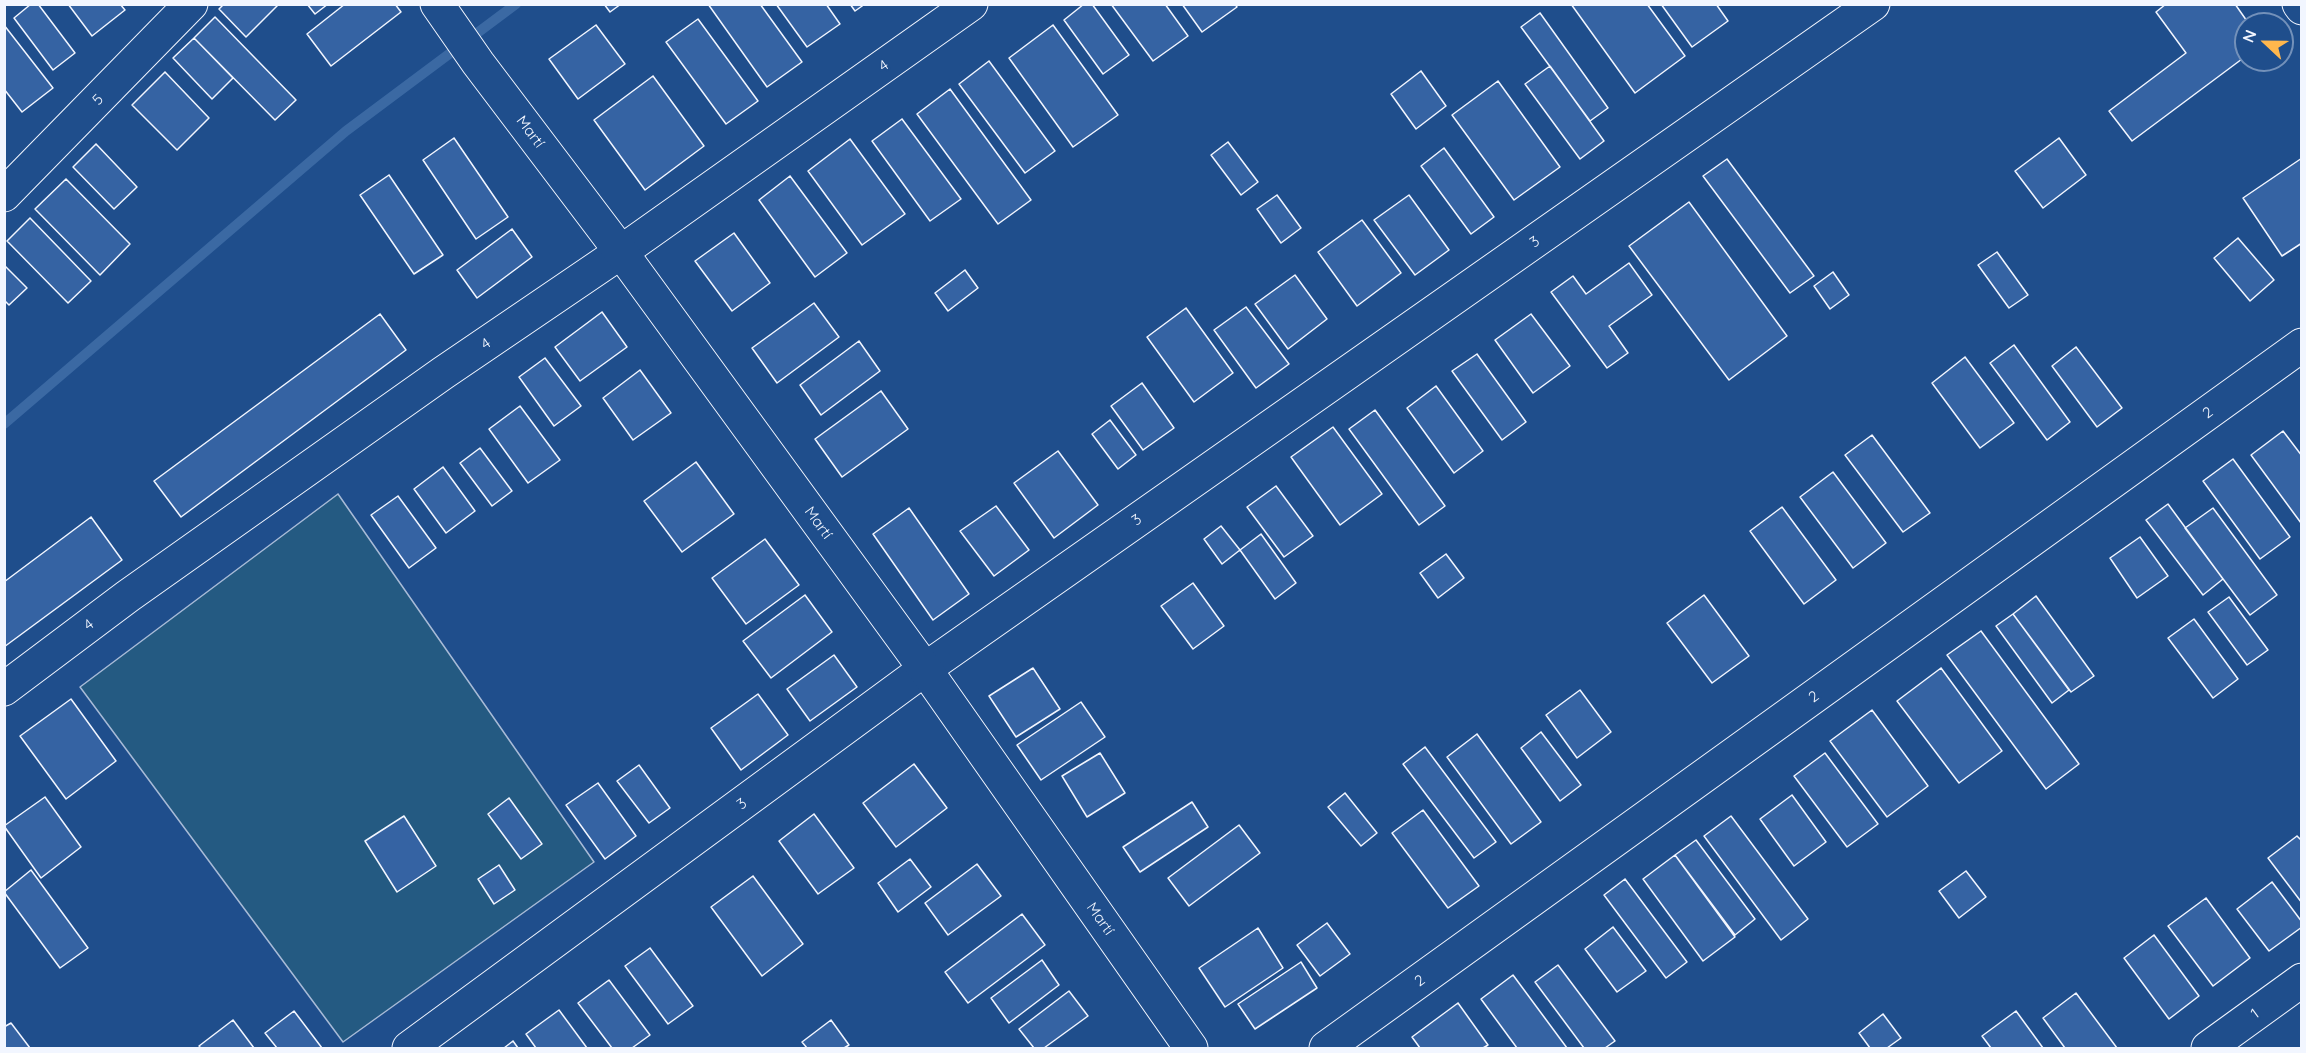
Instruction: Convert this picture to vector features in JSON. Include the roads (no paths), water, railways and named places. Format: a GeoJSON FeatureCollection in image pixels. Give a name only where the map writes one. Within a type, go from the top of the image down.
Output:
{"type":"FeatureCollection","features":[{"type":"Feature","properties":{"kind":"street","name":"5"},"geometry":{"type":"LineString","coordinates":[[4,195],[191,4]]}},
{"type":"Feature","properties":{"kind":"street","name":"4"},"geometry":{"type":"LineString","coordinates":[[4,689],[137,589],[443,373],[621,252],[971,4]]}},
{"type":"Feature","properties":{"kind":"street","name":"3"},"geometry":{"type":"LineString","coordinates":[[409,1048],[925,669],[1873,4]]}},
{"type":"Feature","properties":{"kind":"street"},"geometry":{"type":"LineString","coordinates":[[2299,4],[2301,8]]}},
{"type":"Feature","properties":{"kind":"street","name":"Martí"},"geometry":{"type":"LineString","coordinates":[[443,14],[621,252],[925,669],[1191,1048]]}},
{"type":"Feature","properties":{"kind":"street","name":"2"},"geometry":{"type":"LineString","coordinates":[[1326,1048],[2301,345]]}},
{"type":"Feature","properties":{"kind":"street","name":"1"},"geometry":{"type":"LineString","coordinates":[[2208,1048],[2301,980]]}},
{"type":"Feature","properties":{"kind":"waterway"},"geometry":{"type":"LineString","coordinates":[[4,424],[346,131],[516,4]]}}]}
